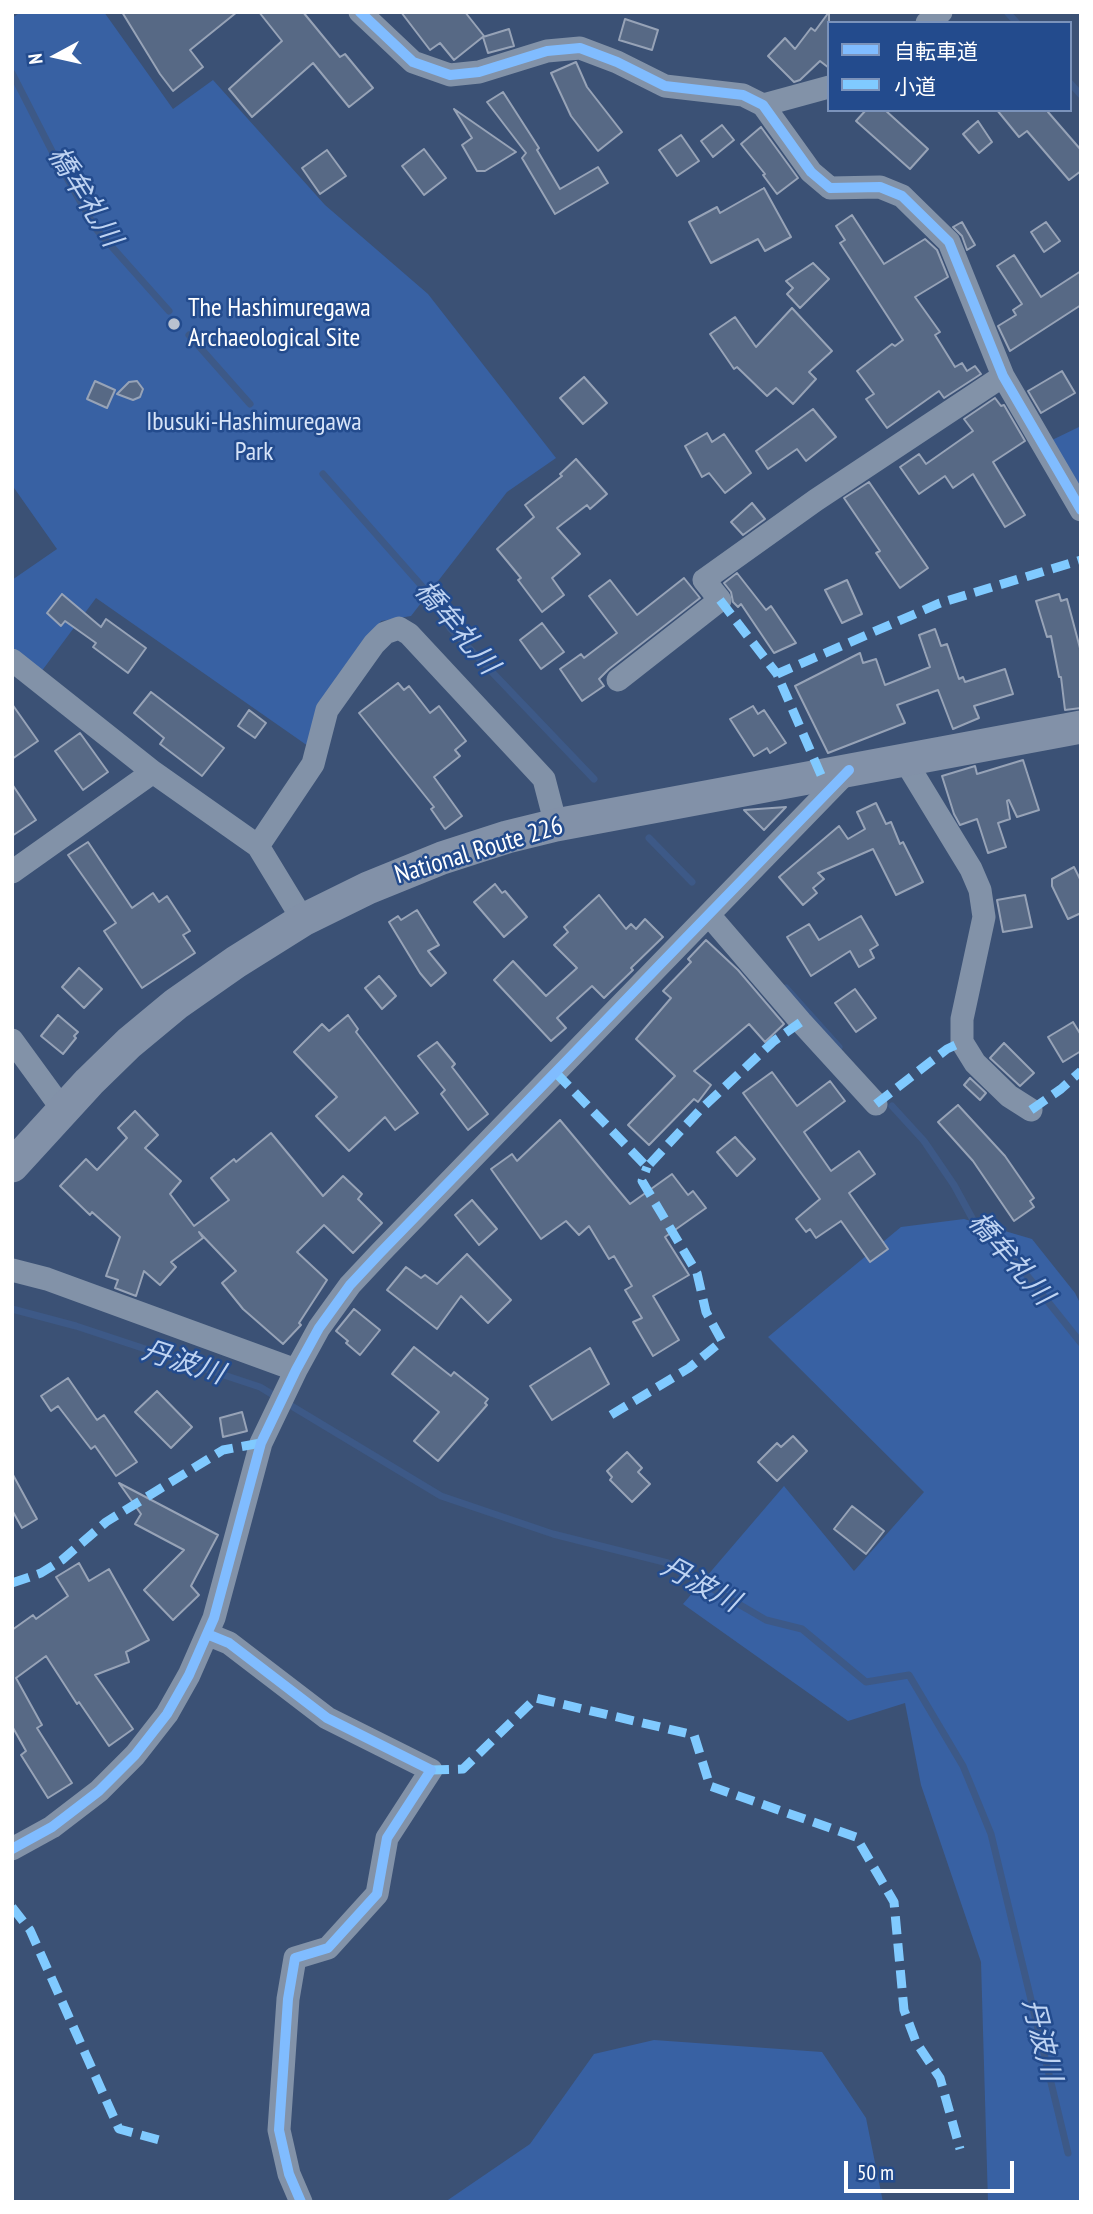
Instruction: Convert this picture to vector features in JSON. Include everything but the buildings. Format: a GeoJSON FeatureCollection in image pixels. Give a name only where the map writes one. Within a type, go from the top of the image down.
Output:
{"type":"FeatureCollection","features":[{"type":"Feature","properties":{"kind":"highway","name":"National Route 226"},"geometry":{"type":"LineString","coordinates":[[12,1166],[129,1043],[176,1004],[303,920],[368,888],[442,858],[556,825],[1081,727]]}},
{"type":"Feature","properties":{"kind":"street"},"geometry":{"type":"LineString","coordinates":[[360,12],[413,62],[450,75],[479,72],[547,51],[580,48],[617,62],[665,86],[743,95],[763,105],[811,172],[830,188],[880,187],[902,196],[948,242],[1003,376],[1081,510]]}},
{"type":"Feature","properties":{"kind":"street"},"geometry":{"type":"LineString","coordinates":[[763,105],[827,88]]}},
{"type":"Feature","properties":{"kind":"street"},"geometry":{"type":"LineString","coordinates":[[618,680],[720,600],[705,580],[816,500],[1003,376]]}},
{"type":"Feature","properties":{"kind":"street"},"geometry":{"type":"LineString","coordinates":[[258,846],[313,764],[327,710],[374,644],[385,634],[399,628],[409,634],[544,779],[556,825]]}},
{"type":"Feature","properties":{"kind":"street"},"geometry":{"type":"LineString","coordinates":[[12,660],[153,772],[258,846],[303,920]]}},
{"type":"Feature","properties":{"kind":"street"},"geometry":{"type":"LineString","coordinates":[[904,759],[971,869],[980,890],[984,917],[962,1019],[962,1042],[975,1063],[1009,1096],[1031,1110]]}},
{"type":"Feature","properties":{"kind":"street"},"geometry":{"type":"LineString","coordinates":[[12,1849],[52,1827],[99,1791],[135,1755],[167,1714],[189,1675],[214,1618],[261,1443],[293,1374],[335,1307],[380,1252],[849,770]]}},
{"type":"Feature","properties":{"kind":"street"},"geometry":{"type":"LineString","coordinates":[[12,872],[153,772]]}},
{"type":"Feature","properties":{"kind":"street"},"geometry":{"type":"LineString","coordinates":[[709,915],[876,1104]]}},
{"type":"Feature","properties":{"kind":"street"},"geometry":{"type":"LineString","coordinates":[[12,1040],[63,1110]]}},
{"type":"Feature","properties":{"kind":"street"},"geometry":{"type":"LineString","coordinates":[[12,1270],[47,1279],[293,1374]]}},
{"type":"Feature","properties":{"kind":"street"},"geometry":{"type":"LineString","coordinates":[[207,1634],[229,1643],[327,1718],[431,1770],[387,1839],[377,1894],[328,1948],[295,1958],[288,1999],[279,2130],[289,2174],[301,2202]]}},
{"type":"Feature","properties":{"kind":"green space","name":"Ibusuki-Hashimuregawa Park"},"geometry":{"type":"Polygon","coordinates":[[[21,12],[104,12],[173,109],[213,80],[325,205],[428,294],[556,458],[507,492],[411,616],[381,621],[318,711],[308,746],[96,598],[41,672],[12,647],[12,580],[57,549],[12,485],[12,18],[21,12]]]}},
{"type":"Feature","properties":{"kind":"green space"},"geometry":{"type":"Polygon","coordinates":[[[1081,426],[1081,488],[1050,441],[1081,426]]]}},
{"type":"Feature","properties":{"kind":"green space"},"geometry":{"type":"Polygon","coordinates":[[[964,1219],[1032,1239],[1075,1293],[1081,1305],[1081,2202],[988,2202],[981,1962],[921,1785],[905,1703],[848,1721],[683,1604],[784,1486],[854,1571],[924,1492],[768,1337],[901,1227],[964,1219]]]}},
{"type":"Feature","properties":{"kind":"green space"},"geometry":{"type":"Polygon","coordinates":[[[654,2040],[822,2052],[866,2118],[883,2202],[445,2202],[530,2144],[594,2054],[654,2040]]]}},
{"type":"Feature","properties":{"kind":"waterway"},"geometry":{"type":"LineString","coordinates":[[1007,12],[1015,21]]}},
{"type":"Feature","properties":{"kind":"waterway","name":"橋牟礼川"},"geometry":{"type":"LineString","coordinates":[[12,73],[96,229],[169,311]]}},
{"type":"Feature","properties":{"kind":"waterway"},"geometry":{"type":"LineString","coordinates":[[1072,85],[1081,95]]}},
{"type":"Feature","properties":{"kind":"waterway","name":"橋牟礼川"},"geometry":{"type":"LineString","coordinates":[[189,335],[250,404]]}},
{"type":"Feature","properties":{"kind":"waterway","name":"橋牟礼川"},"geometry":{"type":"LineString","coordinates":[[323,474],[435,601],[450,628],[594,779]]}},
{"type":"Feature","properties":{"kind":"waterway","name":"橋牟礼川"},"geometry":{"type":"LineString","coordinates":[[649,838],[692,882]]}},
{"type":"Feature","properties":{"kind":"waterway","name":"橋牟礼川"},"geometry":{"type":"LineString","coordinates":[[786,988],[839,1047]]}},
{"type":"Feature","properties":{"kind":"waterway","name":"橋牟礼川"},"geometry":{"type":"LineString","coordinates":[[892,1106],[924,1141],[954,1185],[977,1227],[1017,1263],[1081,1343]]}},
{"type":"Feature","properties":{"kind":"waterway","name":"丹波川"},"geometry":{"type":"LineString","coordinates":[[12,1309],[76,1326],[260,1387],[441,1496],[553,1534],[668,1563],[766,1620],[802,1629],[866,1682],[909,1675],[963,1766],[991,1834],[1068,2153]]}},
{"type":"Feature","properties":{"kind":"marked path"},"geometry":{"type":"LineString","coordinates":[[821,775],[777,674],[940,603],[1081,560]]}},
{"type":"Feature","properties":{"kind":"marked path"},"geometry":{"type":"LineString","coordinates":[[720,600],[777,674]]}},
{"type":"Feature","properties":{"kind":"marked path"},"geometry":{"type":"LineString","coordinates":[[556,1073],[647,1167],[700,1110],[774,1041],[801,1022]]}},
{"type":"Feature","properties":{"kind":"marked path"},"geometry":{"type":"LineString","coordinates":[[876,1104],[947,1049],[962,1042]]}},
{"type":"Feature","properties":{"kind":"marked path"},"geometry":{"type":"LineString","coordinates":[[1031,1110],[1081,1071]]}},
{"type":"Feature","properties":{"kind":"marked path"},"geometry":{"type":"LineString","coordinates":[[611,1415],[689,1368],[722,1341],[706,1312],[697,1273],[642,1181],[647,1167]]}},
{"type":"Feature","properties":{"kind":"marked path"},"geometry":{"type":"LineString","coordinates":[[12,1583],[41,1573],[62,1560],[106,1522],[223,1450],[261,1443]]}},
{"type":"Feature","properties":{"kind":"marked path"},"geometry":{"type":"LineString","coordinates":[[431,1770],[463,1769],[536,1698],[694,1735],[710,1786],[856,1837],[894,1902],[904,2010],[916,2042],[940,2078],[960,2149]]}},
{"type":"Feature","properties":{"kind":"marked path"},"geometry":{"type":"LineString","coordinates":[[12,1907],[30,1930],[119,2129],[163,2141]]}},
{"type":"Feature","properties":{"kind":"cycle path"},"geometry":{"type":"LineString","coordinates":[[360,12],[413,62],[450,75],[479,72],[547,51],[580,48],[617,62],[665,86],[743,95],[763,105],[811,172],[830,188],[880,187],[902,196],[949,242],[1003,376],[1081,510]]}},
{"type":"Feature","properties":{"kind":"cycle path"},"geometry":{"type":"LineString","coordinates":[[12,1849],[52,1827],[99,1791],[135,1755],[167,1714],[189,1675],[214,1618],[261,1443],[319,1328],[350,1285],[849,770]]}},
{"type":"Feature","properties":{"kind":"cycle path"},"geometry":{"type":"LineString","coordinates":[[207,1634],[229,1643],[327,1718],[431,1770],[387,1838],[377,1894],[328,1948],[295,1958],[288,1999],[279,2130],[289,2174],[301,2202]]}},
{"type":"Feature","properties":{"kind":"place","name":"The Hashimuregawa Archaeological Site"},"geometry":{"type":"Point","coordinates":[174,324]}}]}
